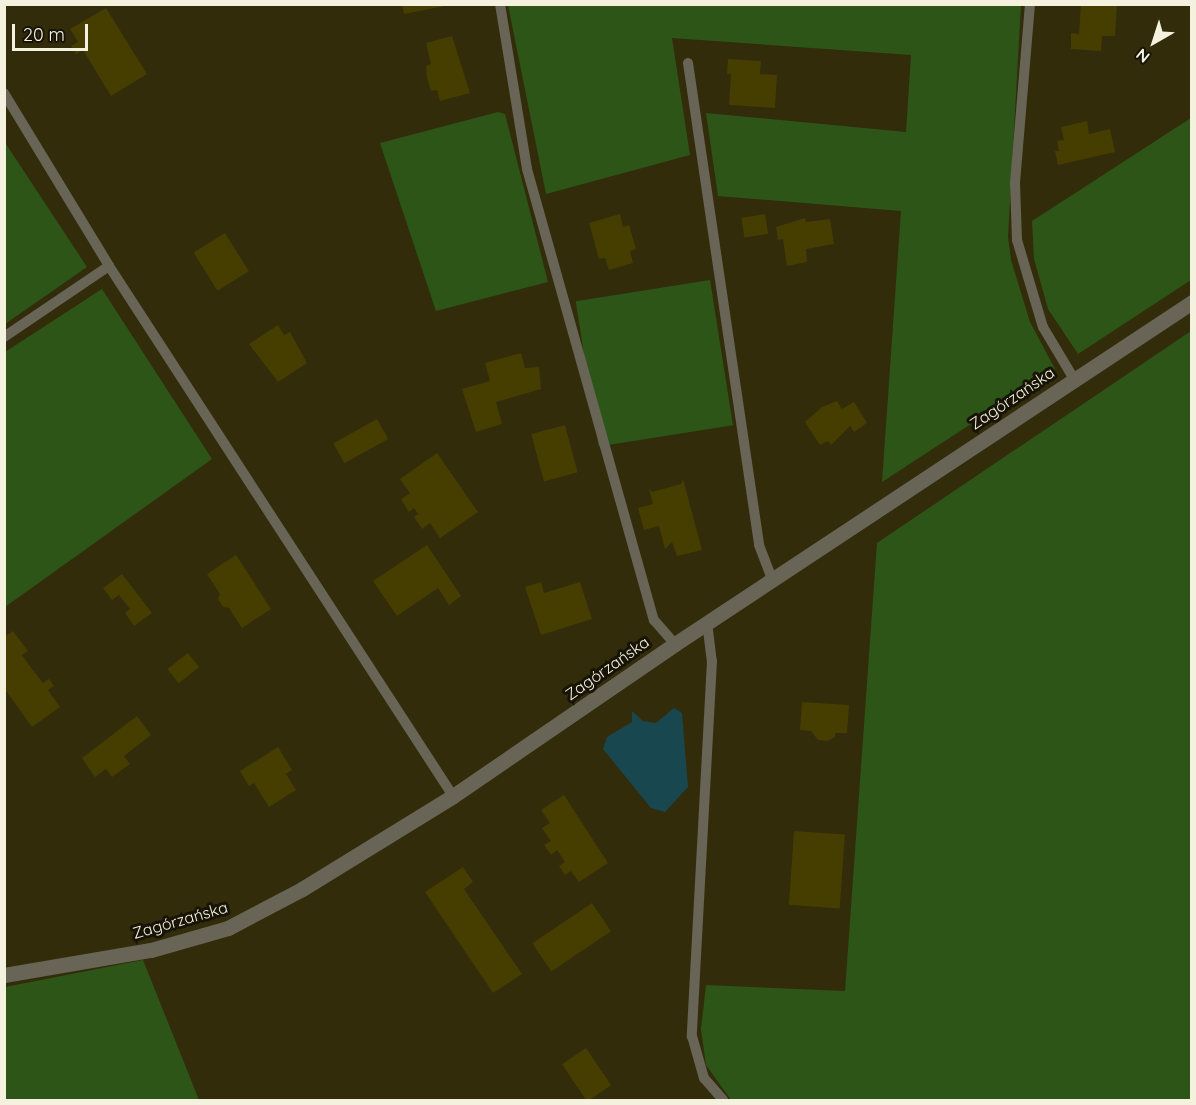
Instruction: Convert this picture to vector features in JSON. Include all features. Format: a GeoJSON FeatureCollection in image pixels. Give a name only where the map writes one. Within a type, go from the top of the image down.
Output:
{"type":"FeatureCollection","features":[{"type":"Feature","properties":{"kind":"street","name":"Zagórzańska"},"geometry":{"type":"LineString","coordinates":[[4,975],[151,950],[228,928],[302,889],[453,796],[707,622],[1191,302]]}},
{"type":"Feature","properties":{"kind":"lane"},"geometry":{"type":"LineString","coordinates":[[500,4],[527,169],[654,620],[675,644]]}},
{"type":"Feature","properties":{"kind":"lane"},"geometry":{"type":"LineString","coordinates":[[1030,4],[1016,183],[1017,240],[1043,327],[1074,379]]}},
{"type":"Feature","properties":{"kind":"lane"},"geometry":{"type":"LineString","coordinates":[[688,63],[759,545],[772,579]]}},
{"type":"Feature","properties":{"kind":"lane"},"geometry":{"type":"LineString","coordinates":[[4,93],[110,266],[453,796]]}},
{"type":"Feature","properties":{"kind":"lane"},"geometry":{"type":"LineString","coordinates":[[4,337],[110,266]]}},
{"type":"Feature","properties":{"kind":"lane"},"geometry":{"type":"LineString","coordinates":[[707,622],[712,661],[692,1036],[704,1078],[723,1101]]}},
{"type":"Feature","properties":{"kind":"green space"},"geometry":{"type":"Polygon","coordinates":[[[508,5],[1021,5],[1008,237],[1011,260],[1030,322],[1055,369],[882,482],[901,211],[718,196],[706,113],[906,132],[911,55],[672,38],[690,155],[546,194],[508,5]]]}},
{"type":"Feature","properties":{"kind":"green space"},"geometry":{"type":"Polygon","coordinates":[[[498,112],[505,114],[548,282],[436,311],[380,143],[498,112]]]}},
{"type":"Feature","properties":{"kind":"green space"},"geometry":{"type":"Polygon","coordinates":[[[1191,118],[1191,280],[1078,354],[1048,309],[1034,259],[1032,221],[1191,118]]]}},
{"type":"Feature","properties":{"kind":"green space"},"geometry":{"type":"Polygon","coordinates":[[[4,141],[87,267],[5,324],[4,324],[4,141]]]}},
{"type":"Feature","properties":{"kind":"green space"},"geometry":{"type":"Polygon","coordinates":[[[710,280],[733,425],[599,446],[576,301],[710,280]]]}},
{"type":"Feature","properties":{"kind":"green space"},"geometry":{"type":"Polygon","coordinates":[[[102,289],[212,459],[5,607],[5,352],[102,289]]]}},
{"type":"Feature","properties":{"kind":"green space"},"geometry":{"type":"Polygon","coordinates":[[[1191,331],[1191,1100],[731,1100],[706,1065],[701,1029],[706,985],[845,991],[877,543],[1191,331]]]}},
{"type":"Feature","properties":{"kind":"green space"},"geometry":{"type":"Polygon","coordinates":[[[143,960],[199,1100],[5,1100],[5,987],[143,960]]]}},
{"type":"Feature","properties":{"kind":"water"},"geometry":{"type":"Polygon","coordinates":[[[674,708],[682,713],[688,787],[665,812],[651,808],[603,749],[607,737],[632,722],[632,711],[643,721],[656,723],[674,708]]]}},
{"type":"Feature","properties":{"kind":"building"},"geometry":{"type":"Polygon","coordinates":[[[1081,4],[1117,4],[1115,36],[1102,36],[1101,51],[1071,49],[1071,33],[1079,34],[1081,4]]]}},
{"type":"Feature","properties":{"kind":"building"},"geometry":{"type":"Polygon","coordinates":[[[402,5],[450,5],[404,14],[402,5]]]}},
{"type":"Feature","properties":{"kind":"building"},"geometry":{"type":"Polygon","coordinates":[[[106,8],[147,74],[111,96],[83,50],[76,54],[71,46],[78,42],[70,29],[106,8]]]}},
{"type":"Feature","properties":{"kind":"building"},"geometry":{"type":"Polygon","coordinates":[[[452,36],[470,93],[440,101],[437,90],[431,91],[427,78],[426,66],[431,64],[426,43],[452,36]]]}},
{"type":"Feature","properties":{"kind":"building"},"geometry":{"type":"Polygon","coordinates":[[[728,59],[761,61],[760,74],[777,75],[775,108],[729,105],[731,74],[727,74],[728,59]]]}},
{"type":"Feature","properties":{"kind":"building"},"geometry":{"type":"Polygon","coordinates":[[[1087,121],[1089,134],[1110,129],[1115,152],[1058,165],[1055,151],[1059,151],[1057,141],[1064,140],[1061,127],[1087,121]]]}},
{"type":"Feature","properties":{"kind":"building"},"geometry":{"type":"Polygon","coordinates":[[[620,214],[623,227],[629,225],[636,249],[630,251],[633,263],[609,270],[605,258],[599,259],[589,223],[620,214]]]}},
{"type":"Feature","properties":{"kind":"building"},"geometry":{"type":"Polygon","coordinates":[[[765,214],[768,234],[744,238],[741,218],[765,214]]]}},
{"type":"Feature","properties":{"kind":"building"},"geometry":{"type":"Polygon","coordinates":[[[805,218],[806,222],[830,219],[834,244],[806,249],[807,262],[787,266],[783,239],[778,240],[776,227],[805,218]]]}},
{"type":"Feature","properties":{"kind":"building"},"geometry":{"type":"Polygon","coordinates":[[[225,233],[249,271],[217,291],[194,253],[225,233]]]}},
{"type":"Feature","properties":{"kind":"building"},"geometry":{"type":"Polygon","coordinates":[[[278,325],[284,335],[290,332],[307,363],[278,382],[249,344],[278,325]]]}},
{"type":"Feature","properties":{"kind":"building"},"geometry":{"type":"Polygon","coordinates":[[[521,353],[525,368],[539,367],[541,389],[496,402],[502,424],[476,432],[462,389],[490,381],[485,363],[521,353]]]}},
{"type":"Feature","properties":{"kind":"building"},"geometry":{"type":"Polygon","coordinates":[[[837,401],[842,409],[854,402],[867,423],[854,432],[850,426],[831,445],[828,441],[820,445],[805,422],[822,407],[837,401]]]}},
{"type":"Feature","properties":{"kind":"building"},"geometry":{"type":"Polygon","coordinates":[[[377,419],[388,439],[344,463],[333,443],[377,419]]]}},
{"type":"Feature","properties":{"kind":"building"},"geometry":{"type":"Polygon","coordinates":[[[565,425],[578,472],[544,481],[531,434],[565,425]]]}},
{"type":"Feature","properties":{"kind":"building"},"geometry":{"type":"Polygon","coordinates":[[[437,453],[478,512],[440,538],[430,523],[422,529],[414,517],[418,514],[414,508],[409,512],[401,499],[410,493],[400,479],[437,453]]]}},
{"type":"Feature","properties":{"kind":"building"},"geometry":{"type":"Polygon","coordinates":[[[683,479],[702,550],[677,556],[672,542],[665,549],[659,526],[644,530],[638,508],[653,504],[649,489],[652,492],[681,484],[683,479]]]}},
{"type":"Feature","properties":{"kind":"building"},"geometry":{"type":"Polygon","coordinates":[[[427,545],[461,596],[449,605],[438,588],[397,616],[373,581],[427,545]]]}},
{"type":"Feature","properties":{"kind":"building"},"geometry":{"type":"Polygon","coordinates":[[[236,555],[271,609],[242,628],[229,608],[223,607],[218,599],[220,594],[207,574],[236,555]]]}},
{"type":"Feature","properties":{"kind":"building"},"geometry":{"type":"Polygon","coordinates":[[[122,574],[152,613],[134,626],[125,613],[130,609],[119,595],[112,600],[103,588],[122,574]]]}},
{"type":"Feature","properties":{"kind":"building"},"geometry":{"type":"Polygon","coordinates":[[[541,582],[544,593],[580,582],[592,619],[541,635],[525,587],[541,582]]]}},
{"type":"Feature","properties":{"kind":"building"},"geometry":{"type":"Polygon","coordinates":[[[13,631],[28,651],[22,655],[32,669],[43,683],[49,679],[54,686],[48,690],[60,707],[32,727],[4,688],[4,637],[13,631]]]}},
{"type":"Feature","properties":{"kind":"building"},"geometry":{"type":"Polygon","coordinates":[[[188,653],[199,667],[179,683],[168,669],[188,653]]]}},
{"type":"Feature","properties":{"kind":"building"},"geometry":{"type":"Polygon","coordinates":[[[802,702],[849,705],[847,733],[835,733],[835,737],[827,741],[818,740],[811,731],[800,730],[802,702]]]}},
{"type":"Feature","properties":{"kind":"building"},"geometry":{"type":"Polygon","coordinates":[[[137,716],[151,735],[124,756],[130,764],[112,777],[106,769],[95,777],[82,758],[137,716]]]}},
{"type":"Feature","properties":{"kind":"building"},"geometry":{"type":"Polygon","coordinates":[[[278,747],[292,770],[286,774],[296,790],[269,807],[254,783],[249,786],[240,771],[278,747]]]}},
{"type":"Feature","properties":{"kind":"building"},"geometry":{"type":"Polygon","coordinates":[[[564,795],[608,863],[579,882],[571,871],[565,875],[559,866],[565,862],[557,850],[551,855],[544,845],[551,841],[542,828],[550,823],[541,810],[564,795]]]}},
{"type":"Feature","properties":{"kind":"building"},"geometry":{"type":"Polygon","coordinates":[[[794,831],[845,835],[840,908],[789,905],[794,831]]]}},
{"type":"Feature","properties":{"kind":"building"},"geometry":{"type":"Polygon","coordinates":[[[463,867],[473,882],[464,889],[522,974],[493,993],[425,892],[463,867]]]}},
{"type":"Feature","properties":{"kind":"building"},"geometry":{"type":"Polygon","coordinates":[[[592,903],[611,931],[551,971],[532,943],[592,903]]]}},
{"type":"Feature","properties":{"kind":"building"},"geometry":{"type":"Polygon","coordinates":[[[586,1048],[611,1085],[586,1100],[562,1064],[586,1048]]]}}]}
